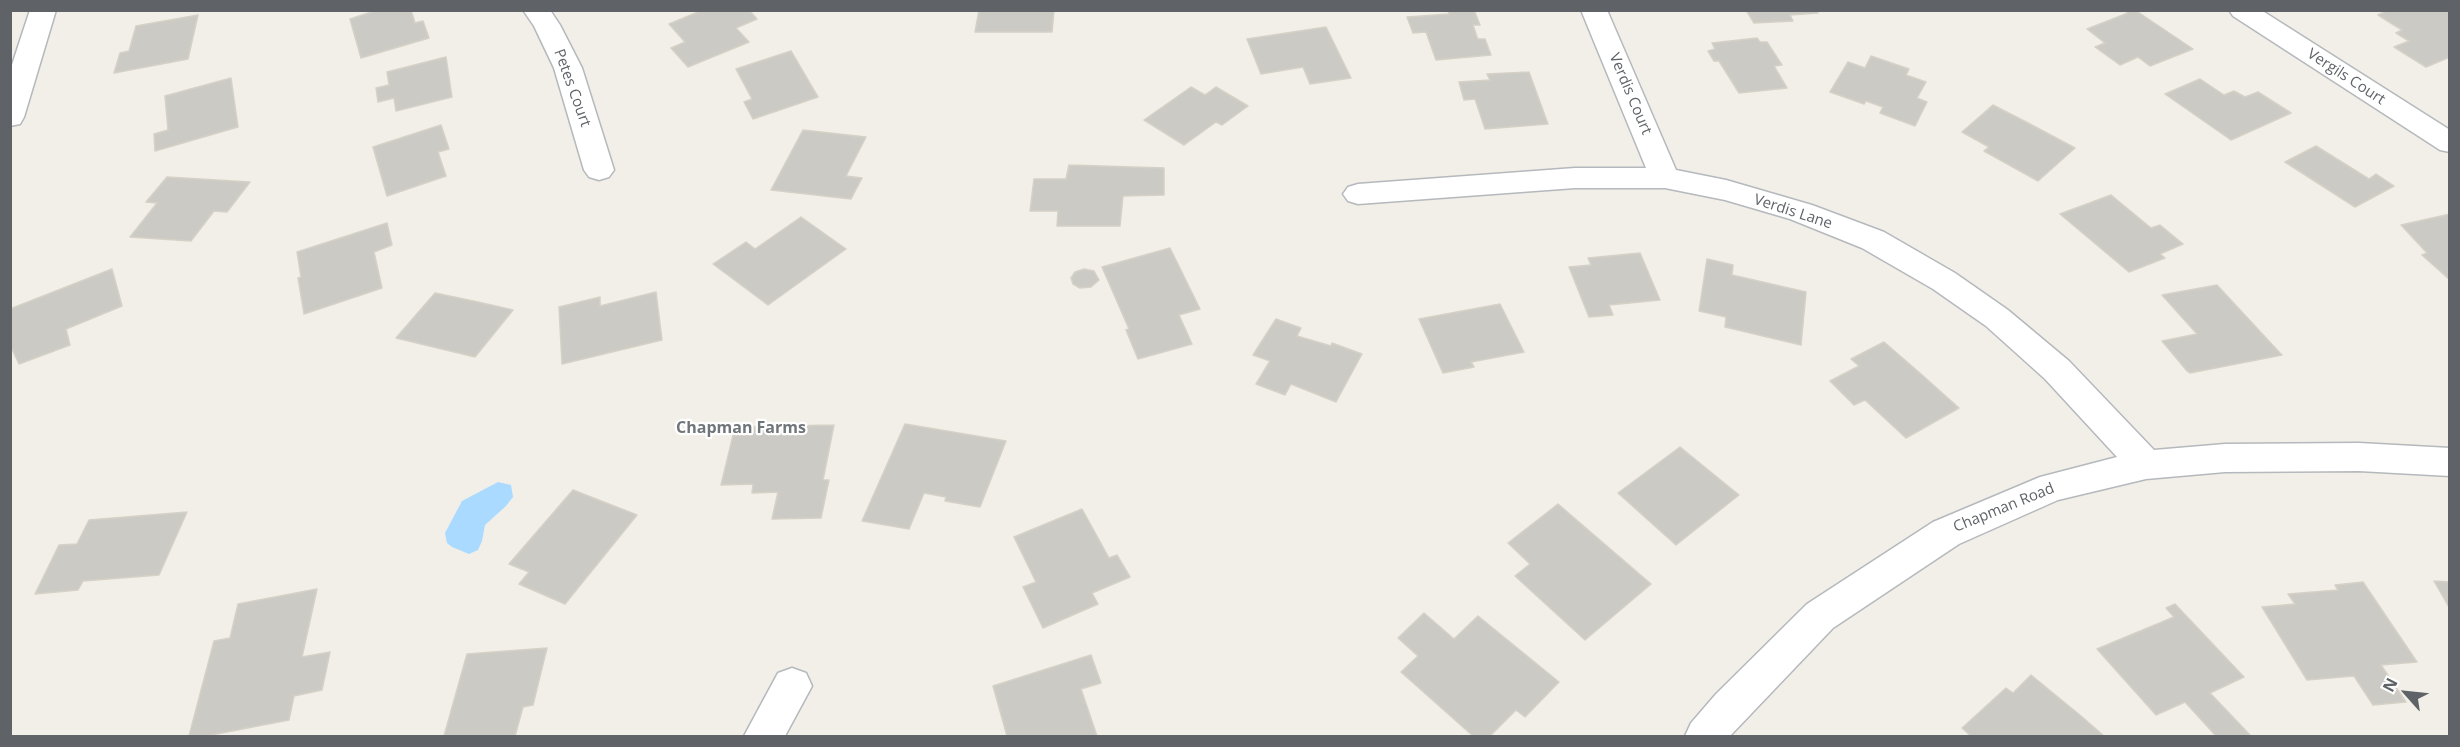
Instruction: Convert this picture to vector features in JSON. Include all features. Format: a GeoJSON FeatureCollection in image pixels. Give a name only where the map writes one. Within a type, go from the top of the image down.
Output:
{"type":"FeatureCollection","features":[{"type":"Feature","properties":{"kind":"street"},"geometry":{"type":"LineString","coordinates":[[10,117],[44,10]]}},
{"type":"Feature","properties":{"kind":"street","name":"Petes Court"},"geometry":{"type":"LineString","coordinates":[[536,10],[547,25],[568,68],[599,170]]}},
{"type":"Feature","properties":{"kind":"street","name":"Verdis Court"},"geometry":{"type":"LineString","coordinates":[[1594,10],[1665,178]]}},
{"type":"Feature","properties":{"kind":"street","name":"Vergils Court"},"geometry":{"type":"LineString","coordinates":[[2242,10],[2450,143]]}},
{"type":"Feature","properties":{"kind":"street","name":"Verdis Lane"},"geometry":{"type":"LineString","coordinates":[[1358,194],[1575,178],[1665,178],[1726,190],[1801,212],[1873,240],[1944,280],[1997,318],[2057,370],[2146,465]]}},
{"type":"Feature","properties":{"kind":"street","name":"Chapman Road"},"geometry":{"type":"LineString","coordinates":[[1706,736],[1730,707],[1820,616],[1946,532],[2052,487],[2146,465],[2236,458],[2360,457],[2450,462]]}},
{"type":"Feature","properties":{"kind":"street"},"geometry":{"type":"LineString","coordinates":[[764,736],[792,686]]}},
{"type":"Feature","properties":{"kind":"water"},"geometry":{"type":"Polygon","coordinates":[[[498,482],[511,485],[513,497],[485,525],[478,550],[469,554],[452,547],[447,543],[445,533],[462,501],[498,482]]]}},
{"type":"Feature","properties":{"kind":"building"},"geometry":{"type":"Polygon","coordinates":[[[378,10],[411,10],[415,23],[423,21],[429,38],[361,58],[350,19],[378,10]]]}},
{"type":"Feature","properties":{"kind":"building"},"geometry":{"type":"Polygon","coordinates":[[[703,10],[749,10],[757,19],[736,28],[749,42],[688,67],[671,48],[685,42],[669,24],[703,10]]]}},
{"type":"Feature","properties":{"kind":"building"},"geometry":{"type":"Polygon","coordinates":[[[979,10],[1054,10],[1052,32],[975,32],[979,10]]]}},
{"type":"Feature","properties":{"kind":"building"},"geometry":{"type":"Polygon","coordinates":[[[1448,10],[1474,10],[1480,25],[1473,25],[1477,37],[1485,39],[1491,55],[1436,60],[1426,32],[1413,33],[1407,17],[1449,14],[1448,10]]]}},
{"type":"Feature","properties":{"kind":"building"},"geometry":{"type":"Polygon","coordinates":[[[1746,10],[1816,10],[1818,13],[1790,15],[1793,21],[1754,23],[1746,10]]]}},
{"type":"Feature","properties":{"kind":"building"},"geometry":{"type":"Polygon","coordinates":[[[2124,10],[2135,10],[2193,49],[2150,66],[2138,57],[2120,65],[2095,47],[2105,43],[2087,29],[2128,13],[2124,10]]]}},
{"type":"Feature","properties":{"kind":"building"},"geometry":{"type":"Polygon","coordinates":[[[2389,10],[2450,10],[2450,57],[2426,67],[2394,47],[2409,41],[2396,33],[2402,30],[2378,15],[2389,10]]]}},
{"type":"Feature","properties":{"kind":"building"},"geometry":{"type":"Polygon","coordinates":[[[198,15],[188,59],[114,73],[120,53],[129,51],[136,26],[198,15]]]}},
{"type":"Feature","properties":{"kind":"building"},"geometry":{"type":"Polygon","coordinates":[[[1326,27],[1351,78],[1310,84],[1303,67],[1261,74],[1247,39],[1326,27]]]}},
{"type":"Feature","properties":{"kind":"building"},"geometry":{"type":"Polygon","coordinates":[[[1757,38],[1760,42],[1767,42],[1782,65],[1774,66],[1787,88],[1739,93],[1719,61],[1714,61],[1708,51],[1715,49],[1712,43],[1757,38]]]}},
{"type":"Feature","properties":{"kind":"building"},"geometry":{"type":"Polygon","coordinates":[[[791,51],[818,97],[753,119],[744,102],[752,99],[736,69],[791,51]]]}},
{"type":"Feature","properties":{"kind":"building"},"geometry":{"type":"Polygon","coordinates":[[[1871,56],[1909,69],[1906,75],[1926,82],[1917,98],[1927,102],[1915,126],[1880,113],[1883,107],[1866,101],[1864,104],[1830,92],[1848,62],[1865,68],[1871,56]]]}},
{"type":"Feature","properties":{"kind":"building"},"geometry":{"type":"Polygon","coordinates":[[[446,57],[452,97],[396,111],[394,98],[378,102],[376,88],[389,85],[387,72],[446,57]]]}},
{"type":"Feature","properties":{"kind":"building"},"geometry":{"type":"Polygon","coordinates":[[[1529,72],[1548,124],[1485,129],[1475,99],[1464,100],[1459,82],[1490,80],[1487,74],[1529,72]]]}},
{"type":"Feature","properties":{"kind":"building"},"geometry":{"type":"Polygon","coordinates":[[[231,78],[238,127],[155,151],[154,134],[168,130],[165,96],[231,78]]]}},
{"type":"Feature","properties":{"kind":"building"},"geometry":{"type":"Polygon","coordinates":[[[2200,79],[2224,95],[2234,91],[2245,97],[2258,92],[2291,113],[2231,140],[2165,94],[2200,79]]]}},
{"type":"Feature","properties":{"kind":"building"},"geometry":{"type":"Polygon","coordinates":[[[1191,87],[1205,95],[1216,87],[1248,106],[1222,125],[1216,122],[1184,145],[1144,120],[1191,87]]]}},
{"type":"Feature","properties":{"kind":"building"},"geometry":{"type":"Polygon","coordinates":[[[1993,105],[2075,148],[2038,181],[1984,151],[1989,147],[1962,132],[1993,105]]]}},
{"type":"Feature","properties":{"kind":"building"},"geometry":{"type":"Polygon","coordinates":[[[441,125],[449,149],[438,152],[446,176],[387,196],[373,147],[441,125]]]}},
{"type":"Feature","properties":{"kind":"building"},"geometry":{"type":"Polygon","coordinates":[[[803,130],[866,137],[846,176],[862,178],[851,199],[771,190],[803,130]]]}},
{"type":"Feature","properties":{"kind":"building"},"geometry":{"type":"Polygon","coordinates":[[[2316,146],[2369,179],[2376,174],[2394,186],[2355,207],[2285,162],[2316,146]]]}},
{"type":"Feature","properties":{"kind":"building"},"geometry":{"type":"Polygon","coordinates":[[[1069,165],[1164,168],[1164,195],[1123,196],[1120,226],[1057,226],[1058,211],[1030,211],[1034,179],[1066,179],[1069,165]]]}},
{"type":"Feature","properties":{"kind":"building"},"geometry":{"type":"Polygon","coordinates":[[[167,177],[250,182],[227,212],[214,211],[191,241],[130,237],[157,203],[146,202],[167,177]]]}},
{"type":"Feature","properties":{"kind":"building"},"geometry":{"type":"Polygon","coordinates":[[[2111,195],[2151,228],[2160,225],[2183,244],[2160,254],[2165,258],[2129,272],[2060,214],[2111,195]]]}},
{"type":"Feature","properties":{"kind":"building"},"geometry":{"type":"Polygon","coordinates":[[[2450,214],[2450,280],[2422,255],[2427,253],[2401,225],[2450,214]]]}},
{"type":"Feature","properties":{"kind":"building"},"geometry":{"type":"Polygon","coordinates":[[[801,217],[846,249],[768,305],[713,264],[746,242],[755,249],[801,217]]]}},
{"type":"Feature","properties":{"kind":"building"},"geometry":{"type":"Polygon","coordinates":[[[387,223],[392,245],[374,252],[382,288],[304,314],[298,278],[301,277],[297,252],[387,223]]]}},
{"type":"Feature","properties":{"kind":"building"},"geometry":{"type":"Polygon","coordinates":[[[1170,248],[1200,309],[1179,315],[1192,344],[1138,359],[1126,330],[1129,329],[1102,267],[1170,248]]]}},
{"type":"Feature","properties":{"kind":"building"},"geometry":{"type":"Polygon","coordinates":[[[1640,253],[1660,300],[1609,305],[1613,315],[1589,317],[1569,267],[1591,265],[1588,258],[1640,253]]]}},
{"type":"Feature","properties":{"kind":"building"},"geometry":{"type":"Polygon","coordinates":[[[1707,259],[1733,265],[1732,275],[1806,292],[1801,345],[1725,327],[1726,317],[1699,311],[1707,259]]]}},
{"type":"Feature","properties":{"kind":"building"},"geometry":{"type":"Polygon","coordinates":[[[112,269],[122,306],[66,329],[70,345],[19,364],[10,345],[10,309],[112,269]]]}},
{"type":"Feature","properties":{"kind":"building"},"geometry":{"type":"Polygon","coordinates":[[[1084,269],[1094,271],[1099,280],[1091,287],[1080,288],[1073,284],[1071,278],[1075,272],[1084,269]]]}},
{"type":"Feature","properties":{"kind":"building"},"geometry":{"type":"Polygon","coordinates":[[[2217,285],[2282,355],[2190,373],[2187,371],[2162,341],[2197,334],[2162,295],[2217,285]]]}},
{"type":"Feature","properties":{"kind":"building"},"geometry":{"type":"Polygon","coordinates":[[[656,292],[662,340],[562,364],[559,307],[600,297],[600,306],[656,292]]]}},
{"type":"Feature","properties":{"kind":"building"},"geometry":{"type":"Polygon","coordinates":[[[435,293],[513,310],[475,357],[396,338],[435,293]]]}},
{"type":"Feature","properties":{"kind":"building"},"geometry":{"type":"Polygon","coordinates":[[[1500,304],[1524,352],[1471,362],[1474,367],[1443,373],[1419,319],[1500,304]]]}},
{"type":"Feature","properties":{"kind":"building"},"geometry":{"type":"Polygon","coordinates":[[[1276,319],[1301,328],[1297,336],[1331,346],[1332,343],[1362,354],[1336,402],[1291,384],[1285,395],[1256,384],[1270,361],[1253,355],[1276,319]]]}},
{"type":"Feature","properties":{"kind":"building"},"geometry":{"type":"Polygon","coordinates":[[[1884,342],[1959,408],[1906,438],[1865,400],[1854,405],[1830,381],[1859,366],[1851,359],[1884,342]]]}},
{"type":"Feature","properties":{"kind":"building"},"geometry":{"type":"Polygon","coordinates":[[[905,424],[1006,441],[980,507],[945,501],[946,497],[924,493],[909,529],[862,521],[905,424]]]}},
{"type":"Feature","properties":{"kind":"building"},"geometry":{"type":"Polygon","coordinates":[[[834,425],[823,480],[829,480],[821,518],[772,519],[778,492],[752,493],[753,484],[721,485],[735,427],[834,425]]]}},
{"type":"Feature","properties":{"kind":"building"},"geometry":{"type":"Polygon","coordinates":[[[1680,447],[1739,495],[1676,545],[1618,493],[1680,447]]]}},
{"type":"Feature","properties":{"kind":"building"},"geometry":{"type":"Polygon","coordinates":[[[573,490],[637,515],[565,604],[519,584],[529,572],[509,564],[573,490]]]}},
{"type":"Feature","properties":{"kind":"building"},"geometry":{"type":"Polygon","coordinates":[[[1558,504],[1651,584],[1585,640],[1515,576],[1530,564],[1508,543],[1558,504]]]}},
{"type":"Feature","properties":{"kind":"building"},"geometry":{"type":"Polygon","coordinates":[[[1082,509],[1109,558],[1117,555],[1130,577],[1092,593],[1098,604],[1043,628],[1023,587],[1036,582],[1014,537],[1082,509]]]}},
{"type":"Feature","properties":{"kind":"building"},"geometry":{"type":"Polygon","coordinates":[[[187,512],[159,575],[83,581],[78,590],[35,594],[59,545],[77,544],[89,520],[187,512]]]}},
{"type":"Feature","properties":{"kind":"building"},"geometry":{"type":"Polygon","coordinates":[[[2434,581],[2450,582],[2450,609],[2434,581]]]}},
{"type":"Feature","properties":{"kind":"building"},"geometry":{"type":"Polygon","coordinates":[[[2363,582],[2417,662],[2381,665],[2406,702],[2373,705],[2354,676],[2307,680],[2262,607],[2295,604],[2288,594],[2338,590],[2335,585],[2363,582]]]}},
{"type":"Feature","properties":{"kind":"building"},"geometry":{"type":"Polygon","coordinates":[[[317,589],[302,657],[330,652],[322,690],[294,696],[289,720],[206,736],[189,736],[214,641],[230,638],[238,604],[317,589]]]}},
{"type":"Feature","properties":{"kind":"building"},"geometry":{"type":"Polygon","coordinates":[[[2175,604],[2244,677],[2210,693],[2251,736],[2216,736],[2185,702],[2156,715],[2097,649],[2174,617],[2166,608],[2175,604]]]}},
{"type":"Feature","properties":{"kind":"building"},"geometry":{"type":"Polygon","coordinates":[[[1424,613],[1454,639],[1478,616],[1559,682],[1525,717],[1516,710],[1490,736],[1473,736],[1401,672],[1418,656],[1398,638],[1424,613]]]}},
{"type":"Feature","properties":{"kind":"building"},"geometry":{"type":"Polygon","coordinates":[[[547,648],[533,705],[523,707],[515,736],[444,736],[467,654],[547,648]]]}},
{"type":"Feature","properties":{"kind":"building"},"geometry":{"type":"Polygon","coordinates":[[[1091,655],[1101,683],[1081,689],[1097,736],[1007,736],[993,686],[1091,655]]]}},
{"type":"Feature","properties":{"kind":"building"},"geometry":{"type":"Polygon","coordinates":[[[2031,675],[2104,736],[1971,736],[1962,728],[2006,688],[2013,693],[2031,675]]]}},
{"type":"Feature","properties":{"kind":"district","name":"Chapman Farms"},"geometry":{"type":"Point","coordinates":[741,428]}}]}
